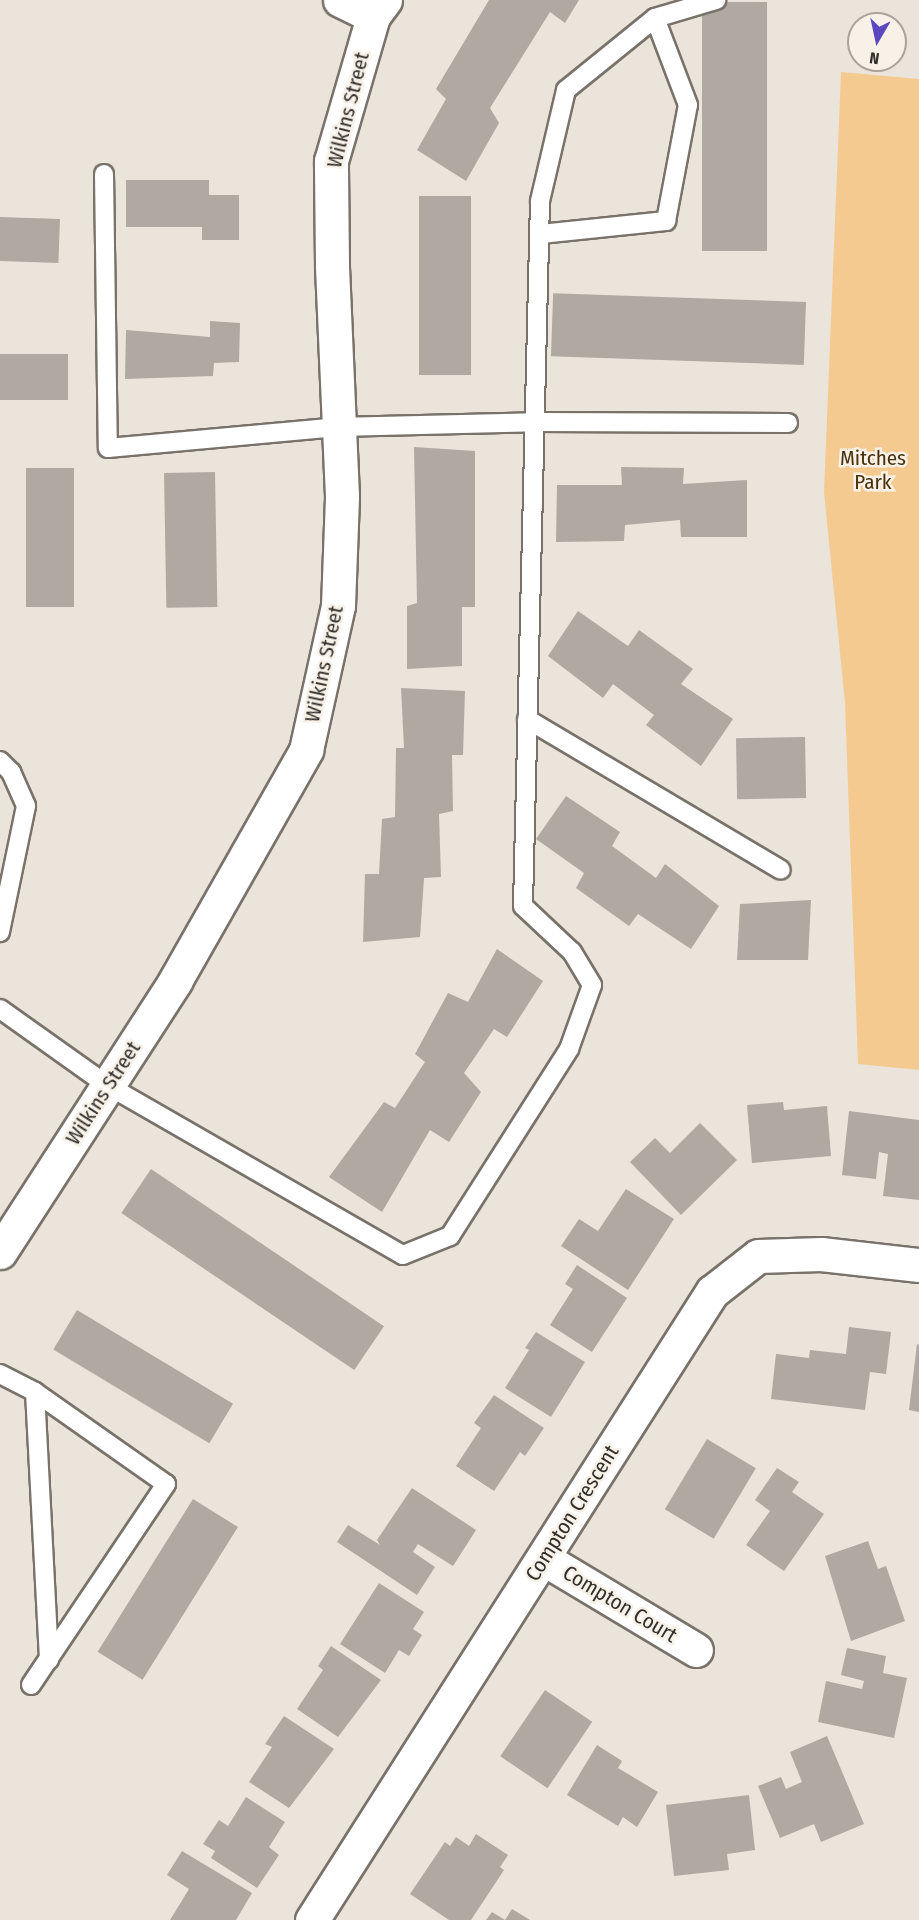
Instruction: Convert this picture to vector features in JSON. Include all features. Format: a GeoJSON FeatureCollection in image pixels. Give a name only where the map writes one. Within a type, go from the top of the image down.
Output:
{"type":"FeatureCollection","features":[{"type":"Feature","properties":{"kind":"street"},"geometry":{"type":"LineString","coordinates":[[340,0],[379,8]]}},
{"type":"Feature","properties":{"kind":"street","name":"Wilkins Street"},"geometry":{"type":"LineString","coordinates":[[0,1252],[175,981],[306,750],[338,606],[342,496],[337,427],[331,161],[379,8]]}},
{"type":"Feature","properties":{"kind":"street","name":"Compton Crescent"},"geometry":{"type":"LineString","coordinates":[[314,1919],[711,1292],[758,1256],[821,1254],[919,1265]]}},
{"type":"Feature","properties":{"kind":"street","name":"Compton Court"},"geometry":{"type":"LineString","coordinates":[[544,1559],[696,1650]]}},
{"type":"Feature","properties":{"kind":"lane"},"geometry":{"type":"LineString","coordinates":[[0,1009],[107,1085],[403,1255],[450,1236],[569,1049],[592,985],[572,952],[523,906],[540,201],[566,90],[655,18],[716,0]]}},
{"type":"Feature","properties":{"kind":"lane"},"geometry":{"type":"LineString","coordinates":[[540,234],[666,221],[688,105],[655,18]]}},
{"type":"Feature","properties":{"kind":"lane"},"geometry":{"type":"LineString","coordinates":[[104,174],[108,448],[337,427],[535,422],[788,423]]}},
{"type":"Feature","properties":{"kind":"lane"},"geometry":{"type":"LineString","coordinates":[[527,719],[781,870]]}},
{"type":"Feature","properties":{"kind":"lane"},"geometry":{"type":"LineString","coordinates":[[0,761],[11,772],[26,806],[0,932]]}},
{"type":"Feature","properties":{"kind":"lane"},"geometry":{"type":"LineString","coordinates":[[0,1374],[35,1392],[166,1484],[32,1685]]}},
{"type":"Feature","properties":{"kind":"lane"},"geometry":{"type":"LineString","coordinates":[[35,1392],[49,1659]]}},
{"type":"Feature","properties":{"kind":"green space","name":"Mitches Park"},"geometry":{"type":"Polygon","coordinates":[[[841,72],[919,79],[919,1070],[858,1064],[845,703],[824,492],[841,72]]]}},
{"type":"Feature","properties":{"kind":"building"},"geometry":{"type":"Polygon","coordinates":[[[489,0],[579,0],[565,23],[550,12],[490,108],[499,123],[466,181],[417,150],[446,99],[436,89],[489,0]]]}},
{"type":"Feature","properties":{"kind":"building"},"geometry":{"type":"Polygon","coordinates":[[[702,2],[767,2],[767,251],[702,251],[702,2]]]}},
{"type":"Feature","properties":{"kind":"building"},"geometry":{"type":"Polygon","coordinates":[[[126,180],[209,180],[209,195],[239,195],[239,240],[202,240],[202,227],[126,227],[126,180]]]}},
{"type":"Feature","properties":{"kind":"building"},"geometry":{"type":"Polygon","coordinates":[[[419,196],[471,196],[471,375],[419,375],[419,196]]]}},
{"type":"Feature","properties":{"kind":"building"},"geometry":{"type":"Polygon","coordinates":[[[0,217],[60,219],[58,263],[0,261],[0,217]]]}},
{"type":"Feature","properties":{"kind":"building"},"geometry":{"type":"Polygon","coordinates":[[[553,293],[806,302],[804,365],[551,356],[553,293]]]}},
{"type":"Feature","properties":{"kind":"building"},"geometry":{"type":"Polygon","coordinates":[[[210,321],[240,323],[239,362],[214,363],[213,376],[125,379],[126,330],[210,337],[210,321]]]}},
{"type":"Feature","properties":{"kind":"building"},"geometry":{"type":"Polygon","coordinates":[[[0,354],[68,354],[68,400],[0,400],[0,354]]]}},
{"type":"Feature","properties":{"kind":"building"},"geometry":{"type":"Polygon","coordinates":[[[414,447],[475,451],[475,607],[462,607],[462,666],[407,669],[407,606],[417,603],[414,447]]]}},
{"type":"Feature","properties":{"kind":"building"},"geometry":{"type":"Polygon","coordinates":[[[621,467],[684,468],[683,484],[747,480],[747,537],[681,537],[680,520],[625,525],[624,541],[556,542],[557,485],[622,485],[621,467]]]}},
{"type":"Feature","properties":{"kind":"building"},"geometry":{"type":"Polygon","coordinates":[[[26,468],[74,468],[74,607],[26,607],[26,468]]]}},
{"type":"Feature","properties":{"kind":"building"},"geometry":{"type":"Polygon","coordinates":[[[215,472],[217,607],[166,608],[164,473],[215,472]]]}},
{"type":"Feature","properties":{"kind":"building"},"geometry":{"type":"Polygon","coordinates":[[[578,611],[628,646],[639,630],[693,669],[681,684],[733,719],[701,766],[646,725],[654,715],[613,684],[603,698],[548,656],[578,611]]]}},
{"type":"Feature","properties":{"kind":"building"},"geometry":{"type":"Polygon","coordinates":[[[401,688],[465,691],[463,755],[452,755],[453,811],[439,814],[441,877],[424,878],[420,937],[363,942],[365,874],[379,874],[382,819],[395,817],[396,748],[404,748],[401,688]]]}},
{"type":"Feature","properties":{"kind":"building"},"geometry":{"type":"Polygon","coordinates":[[[805,737],[806,798],[737,799],[736,738],[805,737]]]}},
{"type":"Feature","properties":{"kind":"building"},"geometry":{"type":"Polygon","coordinates":[[[566,796],[620,832],[612,846],[656,878],[665,864],[719,906],[691,949],[638,914],[629,926],[576,888],[584,873],[536,839],[566,796]]]}},
{"type":"Feature","properties":{"kind":"building"},"geometry":{"type":"Polygon","coordinates":[[[811,900],[808,960],[737,960],[740,904],[811,900]]]}},
{"type":"Feature","properties":{"kind":"building"},"geometry":{"type":"Polygon","coordinates":[[[497,949],[543,981],[507,1037],[494,1029],[464,1073],[481,1092],[449,1142],[430,1130],[382,1212],[329,1177],[384,1102],[395,1108],[425,1062],[415,1054],[448,993],[468,1002],[497,949]]]}},
{"type":"Feature","properties":{"kind":"building"},"geometry":{"type":"Polygon","coordinates":[[[783,1102],[784,1110],[827,1106],[831,1156],[752,1163],[747,1105],[783,1102]]]}},
{"type":"Feature","properties":{"kind":"building"},"geometry":{"type":"Polygon","coordinates":[[[849,1111],[919,1120],[919,1200],[883,1196],[888,1154],[879,1152],[876,1179],[842,1175],[849,1111]]]}},
{"type":"Feature","properties":{"kind":"building"},"geometry":{"type":"Polygon","coordinates":[[[700,1123],[737,1160],[681,1215],[630,1162],[655,1138],[670,1153],[700,1123]]]}},
{"type":"Feature","properties":{"kind":"building"},"geometry":{"type":"Polygon","coordinates":[[[151,1169],[384,1326],[354,1370],[121,1213],[151,1169]]]}},
{"type":"Feature","properties":{"kind":"building"},"geometry":{"type":"Polygon","coordinates":[[[626,1189],[674,1219],[628,1290],[561,1246],[579,1219],[598,1231],[626,1189]]]}},
{"type":"Feature","properties":{"kind":"building"},"geometry":{"type":"Polygon","coordinates":[[[577,1265],[627,1298],[592,1352],[550,1325],[573,1289],[565,1284],[577,1265]]]}},
{"type":"Feature","properties":{"kind":"building"},"geometry":{"type":"Polygon","coordinates":[[[77,1310],[233,1404],[209,1443],[53,1349],[77,1310]]]}},
{"type":"Feature","properties":{"kind":"building"},"geometry":{"type":"Polygon","coordinates":[[[849,1327],[891,1332],[886,1374],[870,1372],[865,1410],[771,1399],[776,1354],[809,1358],[810,1350],[846,1354],[849,1327]]]}},
{"type":"Feature","properties":{"kind":"building"},"geometry":{"type":"Polygon","coordinates":[[[536,1332],[585,1362],[551,1417],[505,1388],[529,1350],[525,1348],[536,1332]]]}},
{"type":"Feature","properties":{"kind":"building"},"geometry":{"type":"Polygon","coordinates":[[[917,1344],[919,1345],[919,1412],[909,1410],[917,1344]]]}},
{"type":"Feature","properties":{"kind":"building"},"geometry":{"type":"Polygon","coordinates":[[[494,1395],[544,1428],[525,1456],[520,1452],[494,1491],[456,1466],[481,1428],[474,1423],[494,1395]]]}},
{"type":"Feature","properties":{"kind":"building"},"geometry":{"type":"Polygon","coordinates":[[[707,1439],[756,1468],[714,1539],[665,1509],[707,1439]]]}},
{"type":"Feature","properties":{"kind":"building"},"geometry":{"type":"Polygon","coordinates":[[[777,1468],[799,1482],[792,1492],[824,1514],[784,1571],[746,1545],[770,1511],[755,1500],[777,1468]]]}},
{"type":"Feature","properties":{"kind":"building"},"geometry":{"type":"Polygon","coordinates":[[[412,1488],[476,1530],[453,1566],[418,1544],[413,1552],[435,1567],[417,1595],[337,1542],[348,1525],[380,1545],[377,1540],[412,1488]]]}},
{"type":"Feature","properties":{"kind":"building"},"geometry":{"type":"Polygon","coordinates":[[[193,1499],[238,1527],[143,1680],[98,1652],[193,1499]]]}},
{"type":"Feature","properties":{"kind":"building"},"geometry":{"type":"Polygon","coordinates":[[[868,1541],[878,1569],[886,1566],[905,1621],[851,1641],[825,1556],[868,1541]]]}},
{"type":"Feature","properties":{"kind":"building"},"geometry":{"type":"Polygon","coordinates":[[[379,1583],[424,1612],[413,1629],[422,1635],[409,1656],[399,1650],[385,1673],[340,1644],[379,1583]]]}},
{"type":"Feature","properties":{"kind":"building"},"geometry":{"type":"Polygon","coordinates":[[[331,1646],[381,1680],[338,1737],[297,1709],[323,1670],[318,1666],[331,1646]]]}},
{"type":"Feature","properties":{"kind":"building"},"geometry":{"type":"Polygon","coordinates":[[[847,1648],[886,1656],[883,1673],[907,1678],[894,1738],[818,1722],[826,1681],[862,1689],[864,1681],[841,1675],[847,1648]]]}},
{"type":"Feature","properties":{"kind":"building"},"geometry":{"type":"Polygon","coordinates":[[[545,1690],[592,1722],[548,1788],[500,1756],[545,1690]]]}},
{"type":"Feature","properties":{"kind":"building"},"geometry":{"type":"Polygon","coordinates":[[[284,1716],[334,1749],[289,1808],[249,1782],[272,1747],[265,1744],[284,1716]]]}},
{"type":"Feature","properties":{"kind":"building"},"geometry":{"type":"Polygon","coordinates":[[[827,1736],[864,1824],[821,1842],[814,1824],[780,1838],[758,1786],[781,1777],[786,1789],[802,1782],[790,1752],[827,1736]]]}},
{"type":"Feature","properties":{"kind":"building"},"geometry":{"type":"Polygon","coordinates":[[[597,1745],[622,1761],[618,1768],[658,1792],[637,1827],[623,1817],[618,1826],[567,1795],[597,1745]]]}},
{"type":"Feature","properties":{"kind":"building"},"geometry":{"type":"Polygon","coordinates":[[[749,1795],[755,1850],[727,1854],[729,1870],[674,1876],[666,1805],[749,1795]]]}},
{"type":"Feature","properties":{"kind":"building"},"geometry":{"type":"Polygon","coordinates":[[[246,1797],[285,1822],[269,1847],[279,1855],[257,1888],[211,1858],[215,1851],[203,1844],[219,1820],[228,1826],[246,1797]]]}},
{"type":"Feature","properties":{"kind":"building"},"geometry":{"type":"Polygon","coordinates":[[[476,1834],[508,1855],[500,1867],[504,1870],[471,1920],[449,1920],[410,1894],[445,1842],[450,1846],[456,1837],[469,1846],[476,1834]]]}},
{"type":"Feature","properties":{"kind":"building"},"geometry":{"type":"Polygon","coordinates":[[[182,1851],[252,1893],[236,1920],[170,1920],[189,1889],[167,1875],[182,1851]]]}},
{"type":"Feature","properties":{"kind":"building"},"geometry":{"type":"Polygon","coordinates":[[[512,1909],[530,1920],[505,1920],[512,1909]]]}},
{"type":"Feature","properties":{"kind":"building"},"geometry":{"type":"Polygon","coordinates":[[[492,1912],[505,1920],[486,1920],[492,1912]]]}}]}
